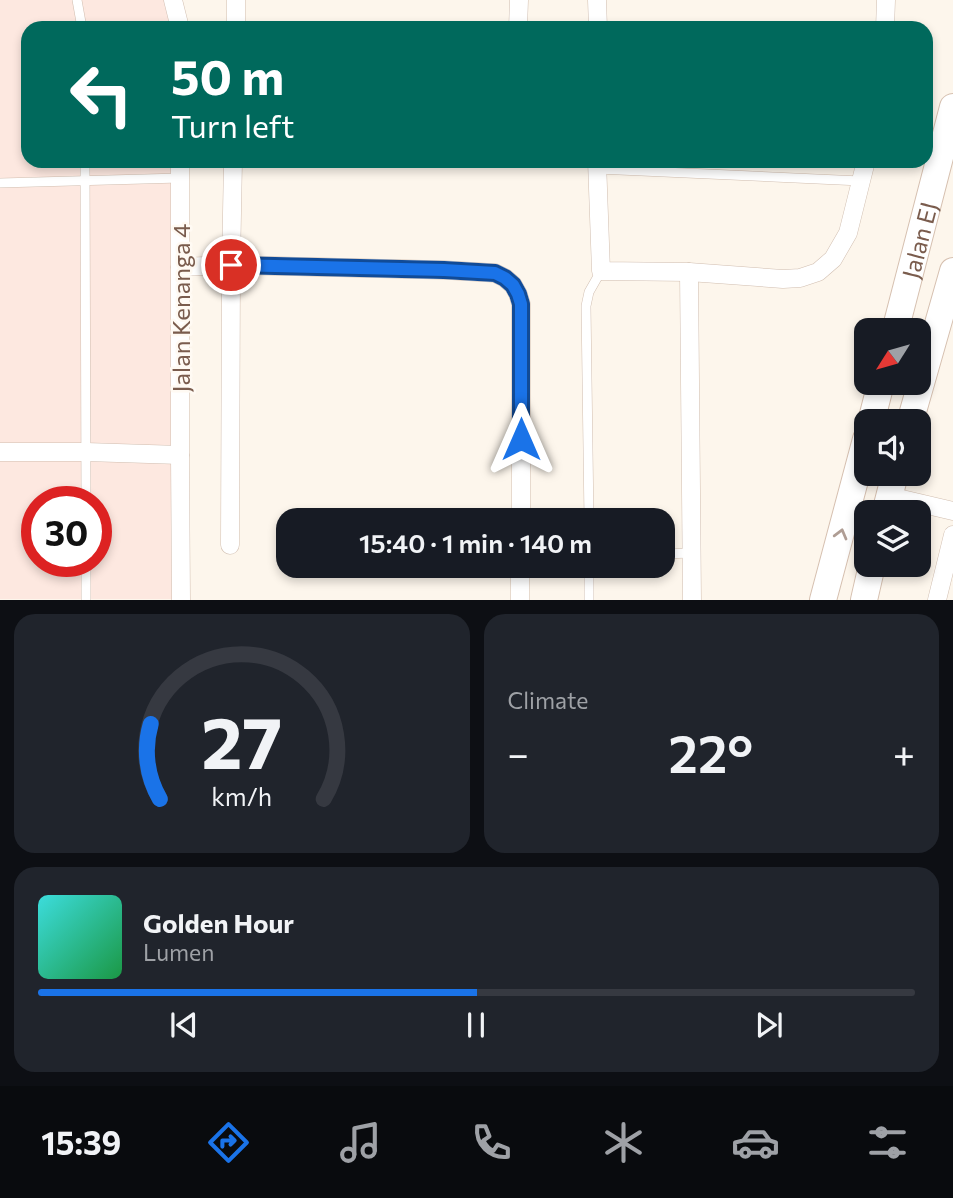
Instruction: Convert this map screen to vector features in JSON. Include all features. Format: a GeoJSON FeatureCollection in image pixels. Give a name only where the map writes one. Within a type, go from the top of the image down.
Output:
{"type":"FeatureCollection","features":[{"type":"Feature","properties":{"kind":"main road","name":"Jalan EJ"},"geometry":{"type":"LineString","coordinates":[[898,318],[953,107]]}},
{"type":"Feature","properties":{"kind":"main road","name":"Jalan EJ"},"geometry":{"type":"LineString","coordinates":[[914,409],[953,271]]}},
{"type":"Feature","properties":{"kind":"main road"},"geometry":{"type":"LineString","coordinates":[[824,600],[854,485]]}},
{"type":"Feature","properties":{"kind":"main road"},"geometry":{"type":"LineString","coordinates":[[864,600],[869,577]]}},
{"type":"Feature","properties":{"kind":"street"},"geometry":{"type":"LineString","coordinates":[[173,0],[178,21]]}},
{"type":"Feature","properties":{"kind":"street"},"geometry":{"type":"LineString","coordinates":[[236,0],[236,21]]}},
{"type":"Feature","properties":{"kind":"street"},"geometry":{"type":"LineString","coordinates":[[518,21],[519,0]]}},
{"type":"Feature","properties":{"kind":"street"},"geometry":{"type":"LineString","coordinates":[[597,0],[598,21]]}},
{"type":"Feature","properties":{"kind":"street"},"geometry":{"type":"LineString","coordinates":[[886,0],[886,21]]}},
{"type":"Feature","properties":{"kind":"street"},"geometry":{"type":"LineString","coordinates":[[230,545],[233,168]]}},
{"type":"Feature","properties":{"kind":"street"},"geometry":{"type":"LineString","coordinates":[[597,168],[601,271],[689,272],[783,279],[800,278],[818,272],[833,259],[848,233],[864,168]]}},
{"type":"Feature","properties":{"kind":"street","name":"Jalan Kenanga 4"},"geometry":{"type":"LineString","coordinates":[[180,169],[181,600]]}},
{"type":"Feature","properties":{"kind":"street"},"geometry":{"type":"LineString","coordinates":[[180,267],[231,265],[444,270],[495,273],[505,278],[513,285],[521,304],[521,508]]}},
{"type":"Feature","properties":{"kind":"street"},"geometry":{"type":"LineString","coordinates":[[689,272],[692,600]]}},
{"type":"Feature","properties":{"kind":"street"},"geometry":{"type":"LineString","coordinates":[[0,453],[180,455]]}},
{"type":"Feature","properties":{"kind":"street"},"geometry":{"type":"LineString","coordinates":[[890,494],[953,511]]}},
{"type":"Feature","properties":{"kind":"street"},"geometry":{"type":"LineString","coordinates":[[937,600],[953,535]]}},
{"type":"Feature","properties":{"kind":"street"},"geometry":{"type":"LineString","coordinates":[[520,578],[520,600]]}},
{"type":"Feature","properties":{"kind":"lane"},"geometry":{"type":"LineString","coordinates":[[76,0],[80,21]]}},
{"type":"Feature","properties":{"kind":"lane"},"geometry":{"type":"LineString","coordinates":[[85,168],[86,486]]}},
{"type":"Feature","properties":{"kind":"lane"},"geometry":{"type":"LineString","coordinates":[[646,168],[861,181]]}},
{"type":"Feature","properties":{"kind":"lane"},"geometry":{"type":"LineString","coordinates":[[0,183],[85,181],[180,169]]}},
{"type":"Feature","properties":{"kind":"lane"},"geometry":{"type":"LineString","coordinates":[[589,508],[586,306],[589,292],[601,271]]}},
{"type":"Feature","properties":{"kind":"lane"},"geometry":{"type":"LineString","coordinates":[[675,554],[692,554]]}},
{"type":"Feature","properties":{"kind":"lane"},"geometry":{"type":"LineString","coordinates":[[86,577],[86,600]]}},
{"type":"Feature","properties":{"kind":"lane"},"geometry":{"type":"LineString","coordinates":[[589,578],[589,600]]}},
{"type":"Feature","properties":{"kind":"shaded area"},"geometry":{"type":"Polygon","coordinates":[[[0,0],[166,0],[170,21],[21,21],[21,168],[173,168],[172,599],[0,599],[0,0]]]}},
{"type":"Feature","properties":{"kind":"route"},"geometry":{"type":"LineString","coordinates":[[231,265],[444,270],[495,273],[505,278],[513,285],[521,304],[521,439]]}}]}
